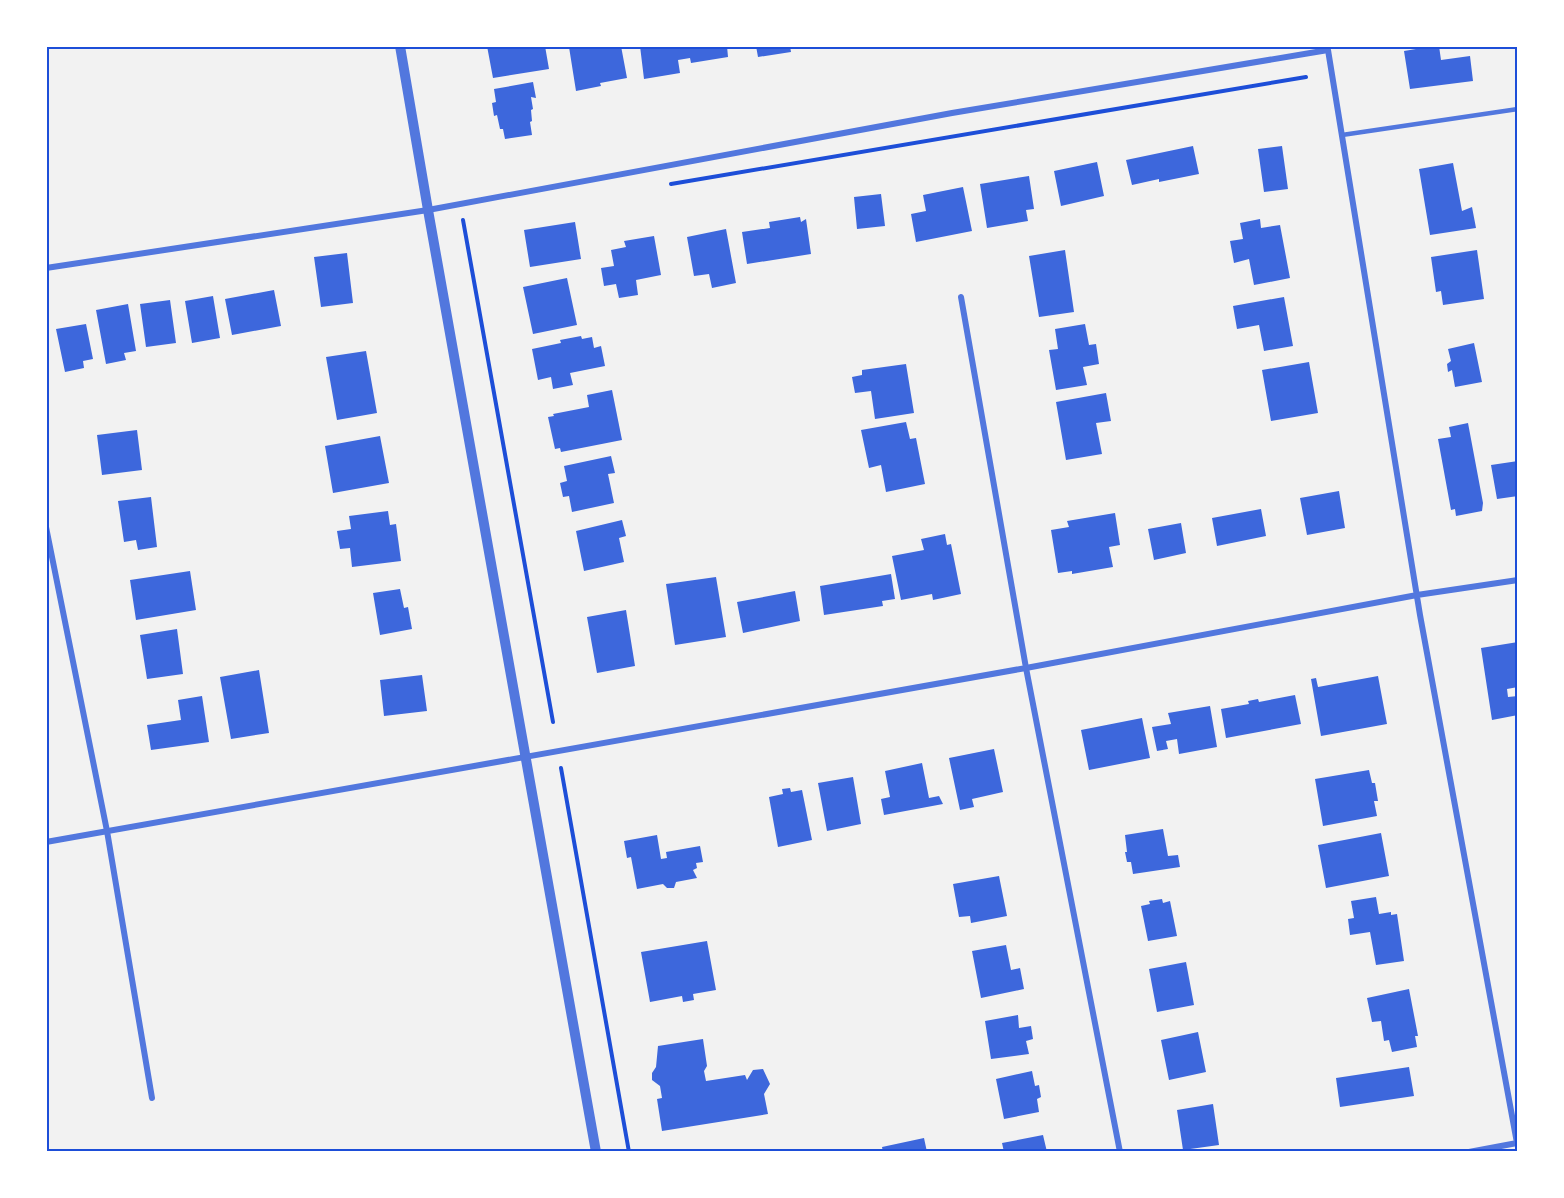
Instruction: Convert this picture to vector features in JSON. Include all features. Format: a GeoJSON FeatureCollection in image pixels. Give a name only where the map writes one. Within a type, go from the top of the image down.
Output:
{"type":"FeatureCollection","features":[{"type":"Feature","properties":{"kind":"street"},"geometry":{"type":"LineString","coordinates":[[400,46],[596,1152]]}},
{"type":"Feature","properties":{"kind":"street"},"geometry":{"type":"LineString","coordinates":[[46,268],[428,210],[963,111],[1328,50],[1417,595],[1517,1143],[1469,1152]]}},
{"type":"Feature","properties":{"kind":"street"},"geometry":{"type":"LineString","coordinates":[[961,297],[1026,668],[1120,1152]]}},
{"type":"Feature","properties":{"kind":"street"},"geometry":{"type":"LineString","coordinates":[[46,527],[107,831],[152,1098]]}},
{"type":"Feature","properties":{"kind":"street"},"geometry":{"type":"LineString","coordinates":[[46,842],[1026,668],[1417,595],[1518,580]]}},
{"type":"Feature","properties":{"kind":"lane"},"geometry":{"type":"LineString","coordinates":[[1342,135],[1518,109]]}},
{"type":"Feature","properties":{"kind":"path"},"geometry":{"type":"LineString","coordinates":[[662,186],[1306,77]]}},
{"type":"Feature","properties":{"kind":"path"},"geometry":{"type":"LineString","coordinates":[[463,219],[553,722]]}},
{"type":"Feature","properties":{"kind":"path"},"geometry":{"type":"LineString","coordinates":[[561,768],[629,1152]]}},
{"type":"Feature","properties":{"kind":"building"},"geometry":{"type":"Polygon","coordinates":[[[487,46],[545,46],[549,69],[493,78],[487,46]]]}},
{"type":"Feature","properties":{"kind":"building"},"geometry":{"type":"Polygon","coordinates":[[[570,46],[621,46],[627,78],[600,83],[601,86],[576,91],[570,46]]]}},
{"type":"Feature","properties":{"kind":"building"},"geometry":{"type":"Polygon","coordinates":[[[640,46],[727,46],[728,57],[691,63],[690,58],[678,60],[680,73],[644,79],[640,46]]]}},
{"type":"Feature","properties":{"kind":"building"},"geometry":{"type":"Polygon","coordinates":[[[756,46],[790,46],[791,52],[758,57],[756,46]]]}},
{"type":"Feature","properties":{"kind":"building"},"geometry":{"type":"Polygon","coordinates":[[[1439,46],[1441,60],[1470,56],[1473,81],[1410,89],[1404,51],[1439,46]]]}},
{"type":"Feature","properties":{"kind":"building"},"geometry":{"type":"Polygon","coordinates":[[[533,82],[536,98],[531,97],[532,135],[505,139],[497,115],[494,116],[492,103],[496,102],[494,89],[533,82]]]}},
{"type":"Feature","properties":{"kind":"building"},"geometry":{"type":"Polygon","coordinates":[[[1193,146],[1199,174],[1132,185],[1126,160],[1193,146]]]}},
{"type":"Feature","properties":{"kind":"building"},"geometry":{"type":"Polygon","coordinates":[[[1282,146],[1288,189],[1264,192],[1258,149],[1282,146]]]}},
{"type":"Feature","properties":{"kind":"building"},"geometry":{"type":"Polygon","coordinates":[[[1097,162],[1104,196],[1061,206],[1054,171],[1097,162]]]}},
{"type":"Feature","properties":{"kind":"building"},"geometry":{"type":"Polygon","coordinates":[[[1453,163],[1462,211],[1472,207],[1476,228],[1430,235],[1419,169],[1453,163]]]}},
{"type":"Feature","properties":{"kind":"building"},"geometry":{"type":"Polygon","coordinates":[[[1029,176],[1034,209],[1026,210],[1028,221],[987,228],[980,184],[1029,176]]]}},
{"type":"Feature","properties":{"kind":"building"},"geometry":{"type":"Polygon","coordinates":[[[963,187],[972,231],[916,242],[911,214],[926,211],[923,195],[963,187]]]}},
{"type":"Feature","properties":{"kind":"building"},"geometry":{"type":"Polygon","coordinates":[[[881,194],[885,226],[857,229],[854,197],[881,194]]]}},
{"type":"Feature","properties":{"kind":"building"},"geometry":{"type":"Polygon","coordinates":[[[800,217],[801,222],[806,219],[811,254],[747,264],[742,232],[770,228],[769,222],[800,217]]]}},
{"type":"Feature","properties":{"kind":"building"},"geometry":{"type":"Polygon","coordinates":[[[1260,219],[1261,228],[1280,225],[1290,278],[1254,285],[1249,259],[1234,263],[1230,241],[1243,239],[1240,223],[1260,219]]]}},
{"type":"Feature","properties":{"kind":"building"},"geometry":{"type":"Polygon","coordinates":[[[575,222],[581,259],[530,267],[524,230],[575,222]]]}},
{"type":"Feature","properties":{"kind":"building"},"geometry":{"type":"Polygon","coordinates":[[[726,229],[736,283],[712,288],[709,274],[694,276],[687,237],[726,229]]]}},
{"type":"Feature","properties":{"kind":"building"},"geometry":{"type":"Polygon","coordinates":[[[654,236],[661,275],[636,280],[638,295],[619,298],[616,284],[604,286],[601,268],[614,266],[611,250],[626,247],[624,241],[654,236]]]}},
{"type":"Feature","properties":{"kind":"building"},"geometry":{"type":"Polygon","coordinates":[[[1065,250],[1074,312],[1039,317],[1029,256],[1065,250]]]}},
{"type":"Feature","properties":{"kind":"building"},"geometry":{"type":"Polygon","coordinates":[[[1477,250],[1484,299],[1443,305],[1441,291],[1436,292],[1431,257],[1477,250]]]}},
{"type":"Feature","properties":{"kind":"building"},"geometry":{"type":"Polygon","coordinates":[[[347,253],[353,303],[321,307],[314,257],[347,253]]]}},
{"type":"Feature","properties":{"kind":"building"},"geometry":{"type":"Polygon","coordinates":[[[567,278],[577,325],[533,334],[523,287],[567,278]]]}},
{"type":"Feature","properties":{"kind":"building"},"geometry":{"type":"Polygon","coordinates":[[[274,290],[281,326],[232,335],[225,299],[274,290]]]}},
{"type":"Feature","properties":{"kind":"building"},"geometry":{"type":"Polygon","coordinates":[[[213,296],[220,338],[192,343],[185,301],[213,296]]]}},
{"type":"Feature","properties":{"kind":"building"},"geometry":{"type":"Polygon","coordinates":[[[1284,297],[1293,346],[1264,351],[1259,325],[1237,329],[1233,306],[1284,297]]]}},
{"type":"Feature","properties":{"kind":"building"},"geometry":{"type":"Polygon","coordinates":[[[170,300],[176,343],[146,347],[140,304],[170,300]]]}},
{"type":"Feature","properties":{"kind":"building"},"geometry":{"type":"Polygon","coordinates":[[[128,304],[136,351],[124,353],[126,360],[106,364],[96,310],[128,304]]]}},
{"type":"Feature","properties":{"kind":"building"},"geometry":{"type":"Polygon","coordinates":[[[86,324],[93,359],[83,361],[84,368],[65,372],[56,329],[86,324]]]}},
{"type":"Feature","properties":{"kind":"building"},"geometry":{"type":"Polygon","coordinates":[[[1085,324],[1089,345],[1096,344],[1099,364],[1083,367],[1087,385],[1056,390],[1049,350],[1058,349],[1055,329],[1085,324]]]}},
{"type":"Feature","properties":{"kind":"building"},"geometry":{"type":"Polygon","coordinates":[[[581,336],[582,339],[592,337],[594,348],[601,346],[605,366],[570,373],[573,385],[553,389],[551,377],[538,380],[532,349],[581,336]]]}},
{"type":"Feature","properties":{"kind":"building"},"geometry":{"type":"Polygon","coordinates":[[[1474,343],[1482,382],[1455,387],[1452,370],[1448,372],[1447,364],[1451,361],[1448,349],[1474,343]]]}},
{"type":"Feature","properties":{"kind":"building"},"geometry":{"type":"Polygon","coordinates":[[[366,351],[377,413],[337,420],[326,357],[366,351]]]}},
{"type":"Feature","properties":{"kind":"building"},"geometry":{"type":"Polygon","coordinates":[[[1309,362],[1318,413],[1271,421],[1262,370],[1309,362]]]}},
{"type":"Feature","properties":{"kind":"building"},"geometry":{"type":"Polygon","coordinates":[[[906,364],[914,413],[875,419],[871,391],[855,393],[852,377],[862,375],[862,370],[906,364]]]}},
{"type":"Feature","properties":{"kind":"building"},"geometry":{"type":"Polygon","coordinates":[[[612,390],[622,440],[561,452],[560,448],[555,449],[548,417],[589,407],[587,395],[612,390]]]}},
{"type":"Feature","properties":{"kind":"building"},"geometry":{"type":"Polygon","coordinates":[[[1106,393],[1111,421],[1096,423],[1102,454],[1066,460],[1056,402],[1106,393]]]}},
{"type":"Feature","properties":{"kind":"building"},"geometry":{"type":"Polygon","coordinates":[[[906,422],[910,439],[916,438],[925,484],[886,492],[881,465],[869,468],[861,430],[906,422]]]}},
{"type":"Feature","properties":{"kind":"building"},"geometry":{"type":"Polygon","coordinates":[[[1468,423],[1483,503],[1482,511],[1456,516],[1455,509],[1451,510],[1438,439],[1451,437],[1449,427],[1468,423]]]}},
{"type":"Feature","properties":{"kind":"building"},"geometry":{"type":"Polygon","coordinates":[[[137,430],[142,470],[102,475],[97,435],[137,430]]]}},
{"type":"Feature","properties":{"kind":"building"},"geometry":{"type":"Polygon","coordinates":[[[380,436],[389,483],[333,493],[325,446],[380,436]]]}},
{"type":"Feature","properties":{"kind":"building"},"geometry":{"type":"Polygon","coordinates":[[[611,456],[615,473],[608,474],[614,503],[572,512],[569,496],[563,497],[560,483],[567,481],[564,466],[611,456]]]}},
{"type":"Feature","properties":{"kind":"building"},"geometry":{"type":"Polygon","coordinates":[[[1518,461],[1518,496],[1497,499],[1491,465],[1518,461]]]}},
{"type":"Feature","properties":{"kind":"building"},"geometry":{"type":"Polygon","coordinates":[[[1339,491],[1345,528],[1307,535],[1300,498],[1339,491]]]}},
{"type":"Feature","properties":{"kind":"building"},"geometry":{"type":"Polygon","coordinates":[[[151,497],[157,547],[138,550],[136,540],[124,542],[118,501],[151,497]]]}},
{"type":"Feature","properties":{"kind":"building"},"geometry":{"type":"Polygon","coordinates":[[[1261,509],[1266,536],[1217,546],[1212,518],[1261,509]]]}},
{"type":"Feature","properties":{"kind":"building"},"geometry":{"type":"Polygon","coordinates":[[[388,511],[390,525],[396,524],[401,561],[352,567],[350,548],[340,549],[337,531],[351,529],[349,516],[388,511]]]}},
{"type":"Feature","properties":{"kind":"building"},"geometry":{"type":"Polygon","coordinates":[[[1115,513],[1120,545],[1109,547],[1113,567],[1072,574],[1072,571],[1058,573],[1051,530],[1069,527],[1067,521],[1115,513]]]}},
{"type":"Feature","properties":{"kind":"building"},"geometry":{"type":"Polygon","coordinates":[[[622,520],[626,536],[619,538],[624,562],[584,571],[576,531],[622,520]]]}},
{"type":"Feature","properties":{"kind":"building"},"geometry":{"type":"Polygon","coordinates":[[[1181,523],[1186,553],[1154,560],[1148,529],[1181,523]]]}},
{"type":"Feature","properties":{"kind":"building"},"geometry":{"type":"Polygon","coordinates":[[[945,534],[947,545],[951,544],[961,594],[933,600],[932,594],[901,600],[892,556],[924,550],[921,539],[945,534]]]}},
{"type":"Feature","properties":{"kind":"building"},"geometry":{"type":"Polygon","coordinates":[[[190,571],[196,610],[136,620],[130,580],[190,571]]]}},
{"type":"Feature","properties":{"kind":"building"},"geometry":{"type":"Polygon","coordinates":[[[891,574],[895,599],[882,601],[883,606],[824,615],[820,586],[891,574]]]}},
{"type":"Feature","properties":{"kind":"building"},"geometry":{"type":"Polygon","coordinates":[[[716,577],[726,637],[675,645],[666,584],[716,577]]]}},
{"type":"Feature","properties":{"kind":"building"},"geometry":{"type":"Polygon","coordinates":[[[400,589],[404,608],[408,607],[412,629],[380,635],[373,593],[400,589]]]}},
{"type":"Feature","properties":{"kind":"building"},"geometry":{"type":"Polygon","coordinates":[[[795,591],[800,621],[743,633],[737,602],[795,591]]]}},
{"type":"Feature","properties":{"kind":"building"},"geometry":{"type":"Polygon","coordinates":[[[626,610],[635,666],[597,673],[587,617],[626,610]]]}},
{"type":"Feature","properties":{"kind":"building"},"geometry":{"type":"Polygon","coordinates":[[[177,629],[183,674],[147,679],[140,635],[177,629]]]}},
{"type":"Feature","properties":{"kind":"building"},"geometry":{"type":"Polygon","coordinates":[[[1518,642],[1518,687],[1507,689],[1508,697],[1518,696],[1518,715],[1492,720],[1481,648],[1518,642]]]}},
{"type":"Feature","properties":{"kind":"building"},"geometry":{"type":"Polygon","coordinates":[[[259,670],[269,733],[231,739],[220,677],[259,670]]]}},
{"type":"Feature","properties":{"kind":"building"},"geometry":{"type":"Polygon","coordinates":[[[422,675],[427,711],[384,716],[380,680],[422,675]]]}},
{"type":"Feature","properties":{"kind":"building"},"geometry":{"type":"Polygon","coordinates":[[[1378,676],[1387,724],[1321,736],[1311,679],[1316,678],[1318,687],[1378,676]]]}},
{"type":"Feature","properties":{"kind":"building"},"geometry":{"type":"Polygon","coordinates":[[[1295,695],[1301,724],[1226,738],[1221,709],[1249,704],[1248,701],[1258,699],[1259,702],[1295,695]]]}},
{"type":"Feature","properties":{"kind":"building"},"geometry":{"type":"Polygon","coordinates":[[[202,696],[209,742],[151,750],[147,725],[181,720],[178,700],[202,696]]]}},
{"type":"Feature","properties":{"kind":"building"},"geometry":{"type":"Polygon","coordinates":[[[1210,706],[1217,747],[1179,754],[1177,739],[1166,741],[1168,749],[1157,751],[1152,727],[1171,724],[1168,713],[1210,706]]]}},
{"type":"Feature","properties":{"kind":"building"},"geometry":{"type":"Polygon","coordinates":[[[1142,718],[1150,758],[1089,770],[1081,730],[1142,718]]]}},
{"type":"Feature","properties":{"kind":"building"},"geometry":{"type":"Polygon","coordinates":[[[994,749],[1003,792],[972,799],[974,807],[960,810],[949,758],[994,749]]]}},
{"type":"Feature","properties":{"kind":"building"},"geometry":{"type":"Polygon","coordinates":[[[922,763],[929,798],[939,796],[943,804],[884,815],[881,799],[890,797],[885,771],[922,763]]]}},
{"type":"Feature","properties":{"kind":"building"},"geometry":{"type":"Polygon","coordinates":[[[1369,770],[1372,783],[1375,783],[1378,801],[1374,801],[1377,816],[1323,826],[1315,779],[1369,770]]]}},
{"type":"Feature","properties":{"kind":"building"},"geometry":{"type":"Polygon","coordinates":[[[853,777],[861,824],[827,831],[818,783],[853,777]]]}},
{"type":"Feature","properties":{"kind":"building"},"geometry":{"type":"Polygon","coordinates":[[[790,788],[791,792],[802,790],[812,840],[778,847],[769,797],[783,794],[782,789],[790,788]]]}},
{"type":"Feature","properties":{"kind":"building"},"geometry":{"type":"Polygon","coordinates":[[[1163,829],[1168,856],[1178,855],[1180,867],[1133,874],[1131,862],[1127,862],[1125,835],[1163,829]]]}},
{"type":"Feature","properties":{"kind":"building"},"geometry":{"type":"Polygon","coordinates":[[[1381,833],[1389,876],[1326,888],[1318,845],[1381,833]]]}},
{"type":"Feature","properties":{"kind":"building"},"geometry":{"type":"Polygon","coordinates":[[[657,835],[661,859],[667,858],[666,852],[700,846],[703,862],[696,863],[697,868],[693,870],[697,878],[676,882],[674,888],[667,888],[663,884],[637,889],[631,857],[627,858],[624,841],[657,835]]]}},
{"type":"Feature","properties":{"kind":"building"},"geometry":{"type":"Polygon","coordinates":[[[999,876],[1007,916],[971,923],[970,916],[959,917],[953,884],[999,876]]]}},
{"type":"Feature","properties":{"kind":"building"},"geometry":{"type":"Polygon","coordinates":[[[1376,897],[1379,914],[1391,912],[1391,915],[1397,914],[1404,961],[1376,965],[1370,932],[1350,935],[1348,919],[1354,918],[1351,901],[1376,897]]]}},
{"type":"Feature","properties":{"kind":"building"},"geometry":{"type":"Polygon","coordinates":[[[1162,899],[1163,903],[1170,901],[1177,936],[1148,941],[1141,906],[1150,904],[1149,901],[1162,899]]]}},
{"type":"Feature","properties":{"kind":"building"},"geometry":{"type":"Polygon","coordinates":[[[707,941],[716,990],[693,994],[694,1000],[683,1002],[682,996],[650,1002],[641,952],[707,941]]]}},
{"type":"Feature","properties":{"kind":"building"},"geometry":{"type":"Polygon","coordinates":[[[1006,945],[1011,970],[1020,968],[1024,989],[981,998],[972,951],[1006,945]]]}},
{"type":"Feature","properties":{"kind":"building"},"geometry":{"type":"Polygon","coordinates":[[[1186,962],[1194,1005],[1157,1012],[1149,969],[1186,962]]]}},
{"type":"Feature","properties":{"kind":"building"},"geometry":{"type":"Polygon","coordinates":[[[1409,989],[1418,1036],[1415,1036],[1417,1047],[1392,1052],[1389,1040],[1384,1041],[1381,1021],[1372,1022],[1367,998],[1409,989]]]}},
{"type":"Feature","properties":{"kind":"building"},"geometry":{"type":"Polygon","coordinates":[[[1018,1015],[1019,1028],[1031,1026],[1033,1039],[1026,1041],[1029,1054],[991,1059],[985,1021],[1018,1015]]]}},
{"type":"Feature","properties":{"kind":"building"},"geometry":{"type":"Polygon","coordinates":[[[1198,1032],[1206,1072],[1169,1080],[1161,1040],[1198,1032]]]}},
{"type":"Feature","properties":{"kind":"building"},"geometry":{"type":"Polygon","coordinates":[[[703,1039],[707,1066],[704,1071],[706,1081],[745,1075],[747,1080],[753,1070],[763,1069],[770,1084],[764,1094],[768,1114],[662,1131],[657,1099],[662,1098],[660,1086],[652,1080],[658,1046],[703,1039]]]}},
{"type":"Feature","properties":{"kind":"building"},"geometry":{"type":"Polygon","coordinates":[[[1409,1067],[1414,1096],[1340,1107],[1336,1078],[1409,1067]]]}},
{"type":"Feature","properties":{"kind":"building"},"geometry":{"type":"Polygon","coordinates":[[[1032,1071],[1035,1086],[1039,1085],[1041,1097],[1037,1099],[1039,1112],[1004,1119],[996,1079],[1032,1071]]]}},
{"type":"Feature","properties":{"kind":"building"},"geometry":{"type":"Polygon","coordinates":[[[1213,1104],[1219,1145],[1183,1150],[1177,1110],[1213,1104]]]}},
{"type":"Feature","properties":{"kind":"building"},"geometry":{"type":"Polygon","coordinates":[[[1043,1135],[1047,1152],[1004,1152],[1002,1143],[1043,1135]]]}},
{"type":"Feature","properties":{"kind":"building"},"geometry":{"type":"Polygon","coordinates":[[[924,1138],[927,1152],[883,1152],[882,1147],[924,1138]]]}}]}
